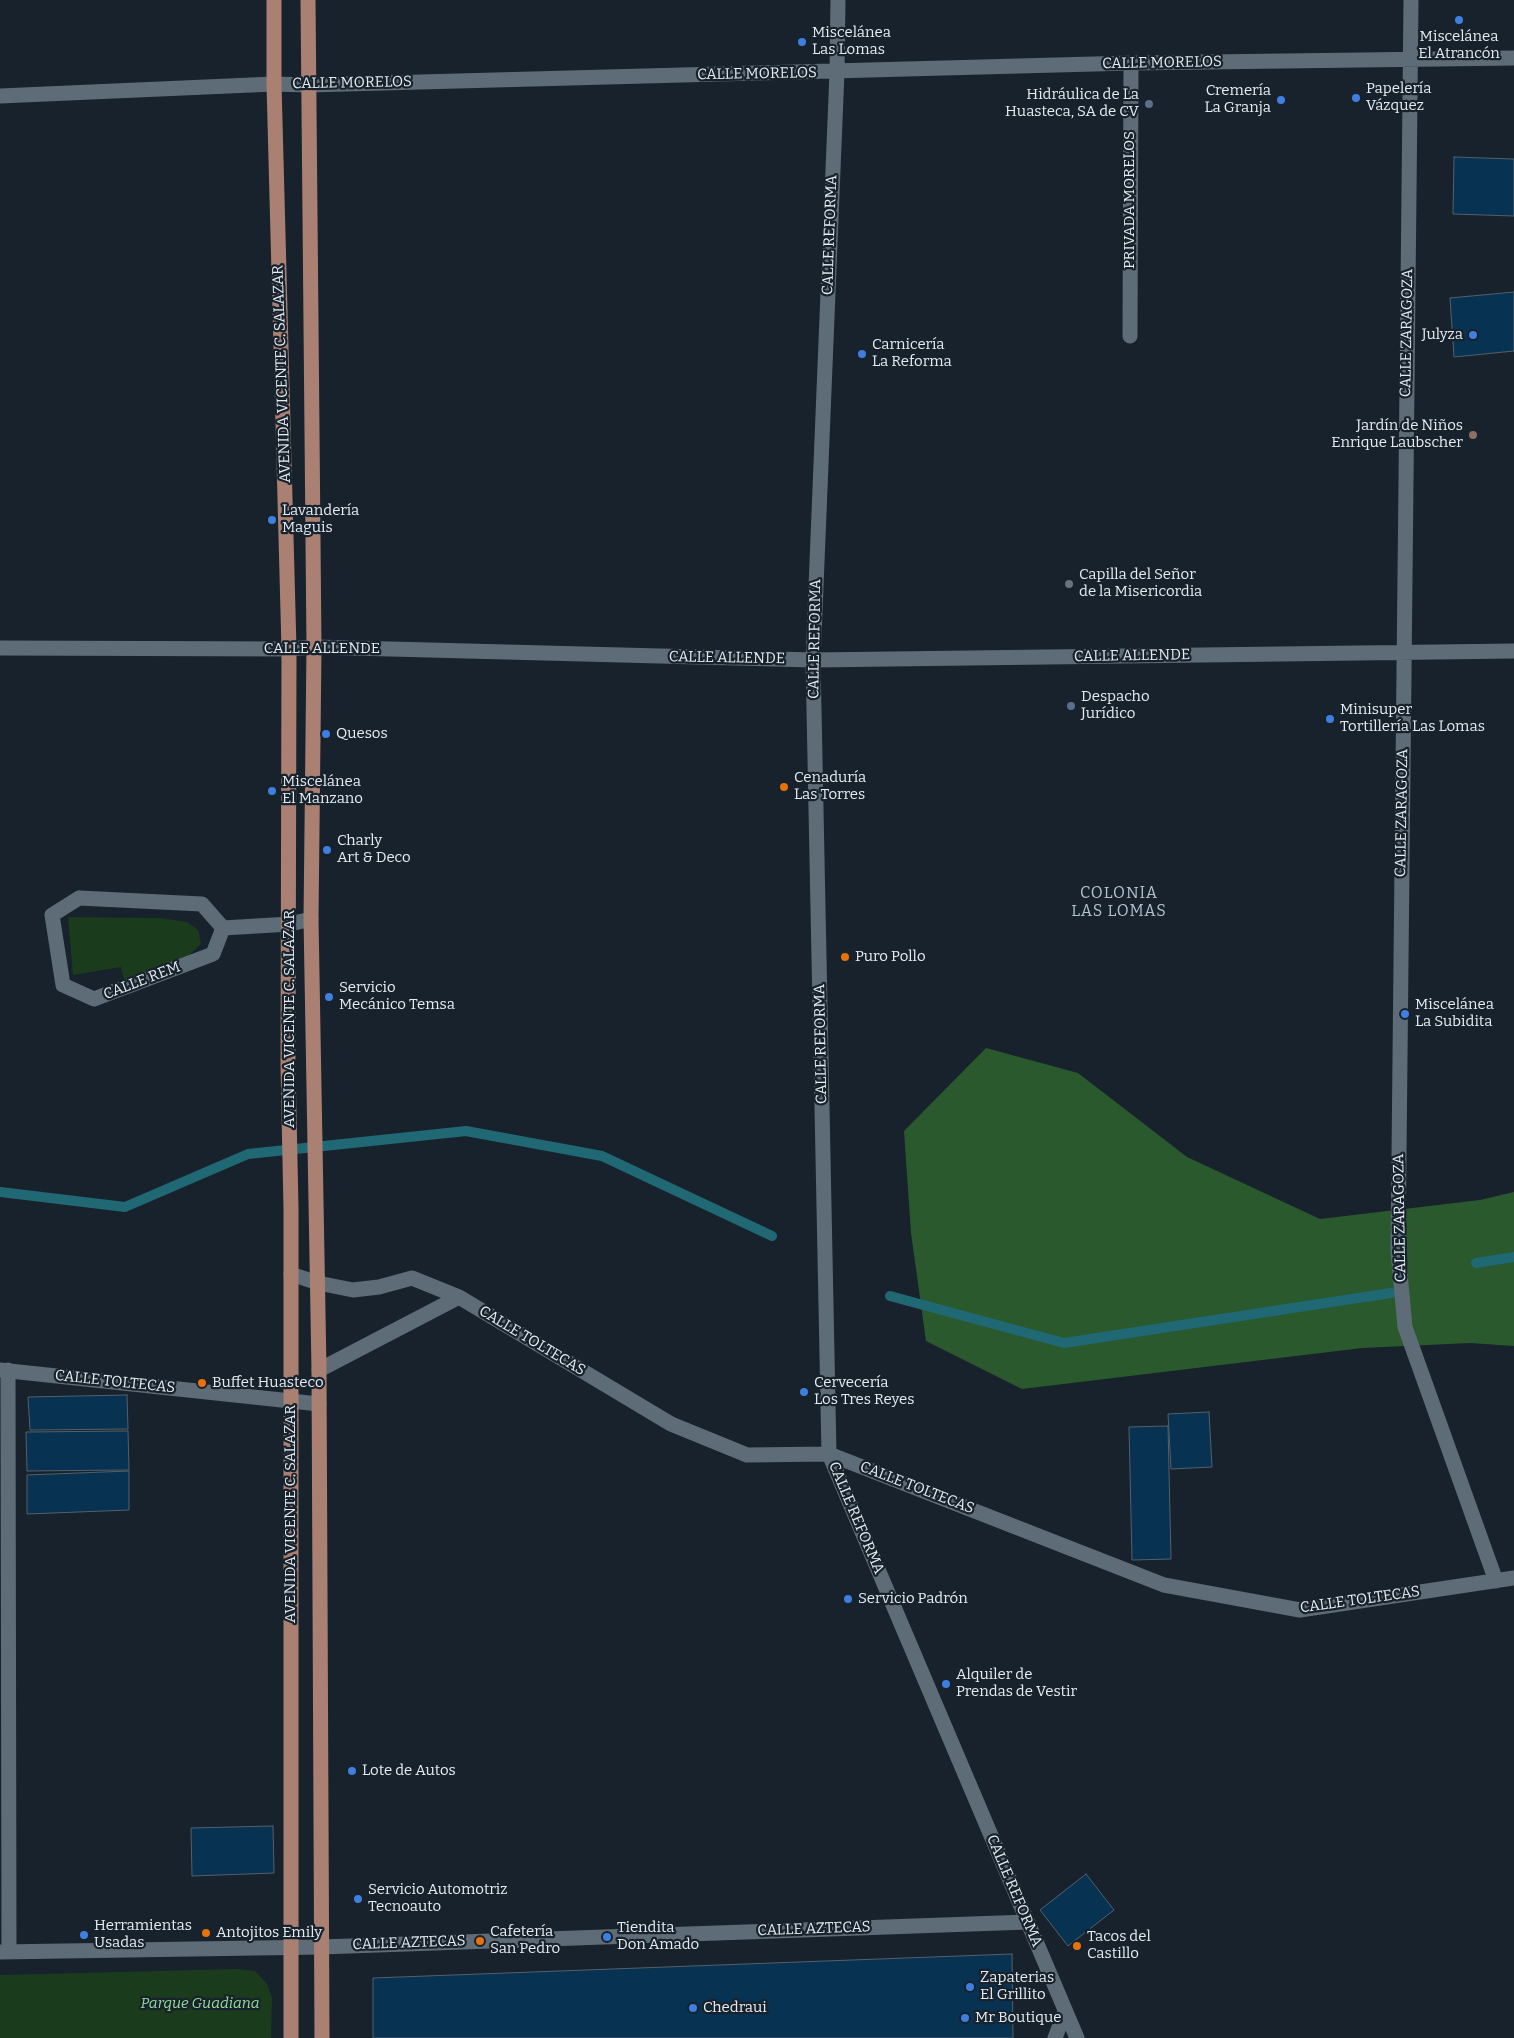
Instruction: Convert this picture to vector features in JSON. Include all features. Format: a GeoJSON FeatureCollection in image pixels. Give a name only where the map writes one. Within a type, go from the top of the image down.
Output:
{"type":"FeatureCollection","features":[{"type":"Feature","properties":{"kind":"main road","name":"AVENIDA VICENTE C. SALAZAR"},"geometry":{"type":"LineString","coordinates":[[274,0],[274,84],[289,649],[290,924],[288,1066],[291,1208],[290,1947],[292,2038]]}},
{"type":"Feature","properties":{"kind":"main road","name":"AVENIDA VICENTE C. SALAZAR"},"geometry":{"type":"LineString","coordinates":[[308,0],[314,647],[311,919],[319,1370],[322,2038]]}},
{"type":"Feature","properties":{"kind":"street","name":"CALLE REFORMA"},"geometry":{"type":"LineString","coordinates":[[838,0],[837,72],[812,660],[829,1454],[1077,2038]]}},
{"type":"Feature","properties":{"kind":"street","name":"CALLE ZARAGOZA"},"geometry":{"type":"LineString","coordinates":[[1411,0],[1399,1260],[1405,1327],[1496,1581]]}},
{"type":"Feature","properties":{"kind":"street","name":"CALLE MORELOS"},"geometry":{"type":"LineString","coordinates":[[0,96],[274,84],[308,85],[1130,63],[1514,58]]}},
{"type":"Feature","properties":{"kind":"street","name":"PRIVADA MORELOS"},"geometry":{"type":"LineString","coordinates":[[1130,63],[1130,336]]}},
{"type":"Feature","properties":{"kind":"street","name":"CALLE ALLENDE"},"geometry":{"type":"LineString","coordinates":[[0,648],[289,649],[314,647],[812,660],[1514,651]]}},
{"type":"Feature","properties":{"kind":"street","name":"CALLE REM"},"geometry":{"type":"LineString","coordinates":[[79,898],[202,904],[223,928],[213,954],[94,999],[63,985],[52,916],[79,898]]}},
{"type":"Feature","properties":{"kind":"street"},"geometry":{"type":"LineString","coordinates":[[223,928],[290,924],[311,919]]}},
{"type":"Feature","properties":{"kind":"street","name":"CALLE TOLTECAS"},"geometry":{"type":"LineString","coordinates":[[291,1274],[318,1283],[353,1290],[379,1287],[412,1278],[459,1297],[671,1424],[747,1455],[829,1454],[1164,1585],[1300,1610],[1514,1578]]}},
{"type":"Feature","properties":{"kind":"street"},"geometry":{"type":"LineString","coordinates":[[319,1370],[459,1297]]}},
{"type":"Feature","properties":{"kind":"street"},"geometry":{"type":"LineString","coordinates":[[4,1370],[5,1951]]}},
{"type":"Feature","properties":{"kind":"street","name":"CALLE TOLTECAS"},"geometry":{"type":"LineString","coordinates":[[4,1370],[319,1404]]}},
{"type":"Feature","properties":{"kind":"street","name":"CALLE AZTECAS"},"geometry":{"type":"LineString","coordinates":[[5,1951],[321,1947],[1028,1922]]}},
{"type":"Feature","properties":{"kind":"street"},"geometry":{"type":"LineString","coordinates":[[1055,2038],[1064,2011]]}},
{"type":"Feature","properties":{"kind":"green space"},"geometry":{"type":"Polygon","coordinates":[[[68,917],[159,918],[187,922],[198,930],[201,944],[187,957],[124,980],[121,967],[73,975],[68,917]]]}},
{"type":"Feature","properties":{"kind":"green space"},"geometry":{"type":"Polygon","coordinates":[[[986,1048],[1078,1073],[1187,1157],[1320,1219],[1480,1200],[1514,1192],[1514,1346],[1470,1343],[1362,1348],[1022,1389],[926,1341],[911,1233],[904,1131],[986,1048]]]}},
{"type":"Feature","properties":{"kind":"green space","name":"Parque Guadiana"},"geometry":{"type":"Polygon","coordinates":[[[237,1969],[255,1971],[267,1984],[272,1998],[271,2038],[0,2038],[0,1975],[237,1969]]]}},
{"type":"Feature","properties":{"kind":"building"},"geometry":{"type":"Polygon","coordinates":[[[1454,157],[1514,159],[1514,216],[1453,214],[1454,157]]]}},
{"type":"Feature","properties":{"kind":"building"},"geometry":{"type":"Polygon","coordinates":[[[1514,292],[1514,351],[1454,357],[1450,298],[1514,292]]]}},
{"type":"Feature","properties":{"kind":"building"},"geometry":{"type":"Polygon","coordinates":[[[127,1395],[128,1429],[30,1430],[28,1397],[127,1395]]]}},
{"type":"Feature","properties":{"kind":"building"},"geometry":{"type":"Polygon","coordinates":[[[1209,1412],[1212,1467],[1171,1469],[1168,1414],[1209,1412]]]}},
{"type":"Feature","properties":{"kind":"building"},"geometry":{"type":"Polygon","coordinates":[[[1168,1426],[1171,1559],[1132,1560],[1129,1427],[1168,1426]]]}},
{"type":"Feature","properties":{"kind":"building"},"geometry":{"type":"Polygon","coordinates":[[[128,1431],[129,1470],[27,1471],[26,1432],[128,1431]]]}},
{"type":"Feature","properties":{"kind":"building"},"geometry":{"type":"Polygon","coordinates":[[[129,1471],[129,1510],[27,1514],[27,1475],[129,1471]]]}},
{"type":"Feature","properties":{"kind":"building"},"geometry":{"type":"Polygon","coordinates":[[[273,1826],[274,1873],[192,1876],[191,1828],[273,1826]]]}},
{"type":"Feature","properties":{"kind":"building"},"geometry":{"type":"Polygon","coordinates":[[[1086,1874],[1114,1910],[1068,1946],[1040,1910],[1086,1874]]]}},
{"type":"Feature","properties":{"kind":"building","name":"Chedraui"},"geometry":{"type":"Polygon","coordinates":[[[1012,1954],[1013,2038],[373,2038],[373,1978],[1012,1954]]]}},
{"type":"Feature","properties":{"kind":"waterway"},"geometry":{"type":"LineString","coordinates":[[0,1192],[125,1207],[248,1154],[466,1131],[602,1156],[772,1236]]}},
{"type":"Feature","properties":{"kind":"waterway"},"geometry":{"type":"LineString","coordinates":[[1476,1263],[1514,1257]]}},
{"type":"Feature","properties":{"kind":"waterway"},"geometry":{"type":"LineString","coordinates":[[890,1296],[1064,1343],[1391,1293]]}},
{"type":"Feature","properties":{"kind":"place","name":"Miscelánea El Atrancón"},"geometry":{"type":"Point","coordinates":[1459,20]}},
{"type":"Feature","properties":{"kind":"place","name":"Miscelánea Las Lomas"},"geometry":{"type":"Point","coordinates":[802,42]}},
{"type":"Feature","properties":{"kind":"place","name":"Papelería Vázquez"},"geometry":{"type":"Point","coordinates":[1356,98]}},
{"type":"Feature","properties":{"kind":"place","name":"Cremería La Granja"},"geometry":{"type":"Point","coordinates":[1281,100]}},
{"type":"Feature","properties":{"kind":"place","name":"Hidráulica de La Huasteca, SA de CV"},"geometry":{"type":"Point","coordinates":[1149,104]}},
{"type":"Feature","properties":{"kind":"place","name":"Julyza"},"geometry":{"type":"Point","coordinates":[1473,335]}},
{"type":"Feature","properties":{"kind":"place","name":"Carnicería La Reforma"},"geometry":{"type":"Point","coordinates":[862,354]}},
{"type":"Feature","properties":{"kind":"place","name":"Jardín de Niños Enrique Laubscher"},"geometry":{"type":"Point","coordinates":[1473,435]}},
{"type":"Feature","properties":{"kind":"place","name":"Lavandería Maguis"},"geometry":{"type":"Point","coordinates":[272,520]}},
{"type":"Feature","properties":{"kind":"place","name":"Capilla del Señor de la Misericordia"},"geometry":{"type":"Point","coordinates":[1069,584]}},
{"type":"Feature","properties":{"kind":"place","name":"Despacho Jurídico"},"geometry":{"type":"Point","coordinates":[1071,706]}},
{"type":"Feature","properties":{"kind":"place","name":"Minisuper Tortillería Las Lomas"},"geometry":{"type":"Point","coordinates":[1330,719]}},
{"type":"Feature","properties":{"kind":"place","name":"Quesos"},"geometry":{"type":"Point","coordinates":[326,734]}},
{"type":"Feature","properties":{"kind":"place","name":"Cenaduría Las Torres"},"geometry":{"type":"Point","coordinates":[784,787]}},
{"type":"Feature","properties":{"kind":"place","name":"Miscelánea El Manzano"},"geometry":{"type":"Point","coordinates":[272,791]}},
{"type":"Feature","properties":{"kind":"place","name":"Charly Art & Deco"},"geometry":{"type":"Point","coordinates":[327,850]}},
{"type":"Feature","properties":{"kind":"place","name":"Puro Pollo"},"geometry":{"type":"Point","coordinates":[845,957]}},
{"type":"Feature","properties":{"kind":"place","name":"Servicio Mecánico Temsa"},"geometry":{"type":"Point","coordinates":[329,997]}},
{"type":"Feature","properties":{"kind":"place","name":"Miscelánea La Subidita"},"geometry":{"type":"Point","coordinates":[1405,1014]}},
{"type":"Feature","properties":{"kind":"place","name":"Buffet Huasteco"},"geometry":{"type":"Point","coordinates":[202,1383]}},
{"type":"Feature","properties":{"kind":"place","name":"Cervecería Los Tres Reyes"},"geometry":{"type":"Point","coordinates":[804,1392]}},
{"type":"Feature","properties":{"kind":"place","name":"Servicio Padrón"},"geometry":{"type":"Point","coordinates":[848,1599]}},
{"type":"Feature","properties":{"kind":"place","name":"Alquiler de Prendas de Vestir"},"geometry":{"type":"Point","coordinates":[946,1684]}},
{"type":"Feature","properties":{"kind":"place","name":"Lote de Autos"},"geometry":{"type":"Point","coordinates":[352,1771]}},
{"type":"Feature","properties":{"kind":"place","name":"Servicio Automotriz Tecnoauto"},"geometry":{"type":"Point","coordinates":[358,1899]}},
{"type":"Feature","properties":{"kind":"place","name":"Antojitos Emily"},"geometry":{"type":"Point","coordinates":[206,1933]}},
{"type":"Feature","properties":{"kind":"place","name":"Herramientas Usadas"},"geometry":{"type":"Point","coordinates":[84,1935]}},
{"type":"Feature","properties":{"kind":"place","name":"Tiendita Don Amado"},"geometry":{"type":"Point","coordinates":[607,1937]}},
{"type":"Feature","properties":{"kind":"place","name":"Cafetería San Pedro"},"geometry":{"type":"Point","coordinates":[480,1941]}},
{"type":"Feature","properties":{"kind":"place","name":"Tacos del Castillo"},"geometry":{"type":"Point","coordinates":[1077,1946]}},
{"type":"Feature","properties":{"kind":"place","name":"Zapaterias El Grillito"},"geometry":{"type":"Point","coordinates":[970,1987]}},
{"type":"Feature","properties":{"kind":"place","name":"Chedraui"},"geometry":{"type":"Point","coordinates":[693,2008]}},
{"type":"Feature","properties":{"kind":"place","name":"Mr Boutique"},"geometry":{"type":"Point","coordinates":[965,2018]}},
{"type":"Feature","properties":{"kind":"district","name":"COLONIA LAS LOMAS"},"geometry":{"type":"Point","coordinates":[1119,903]}}]}
